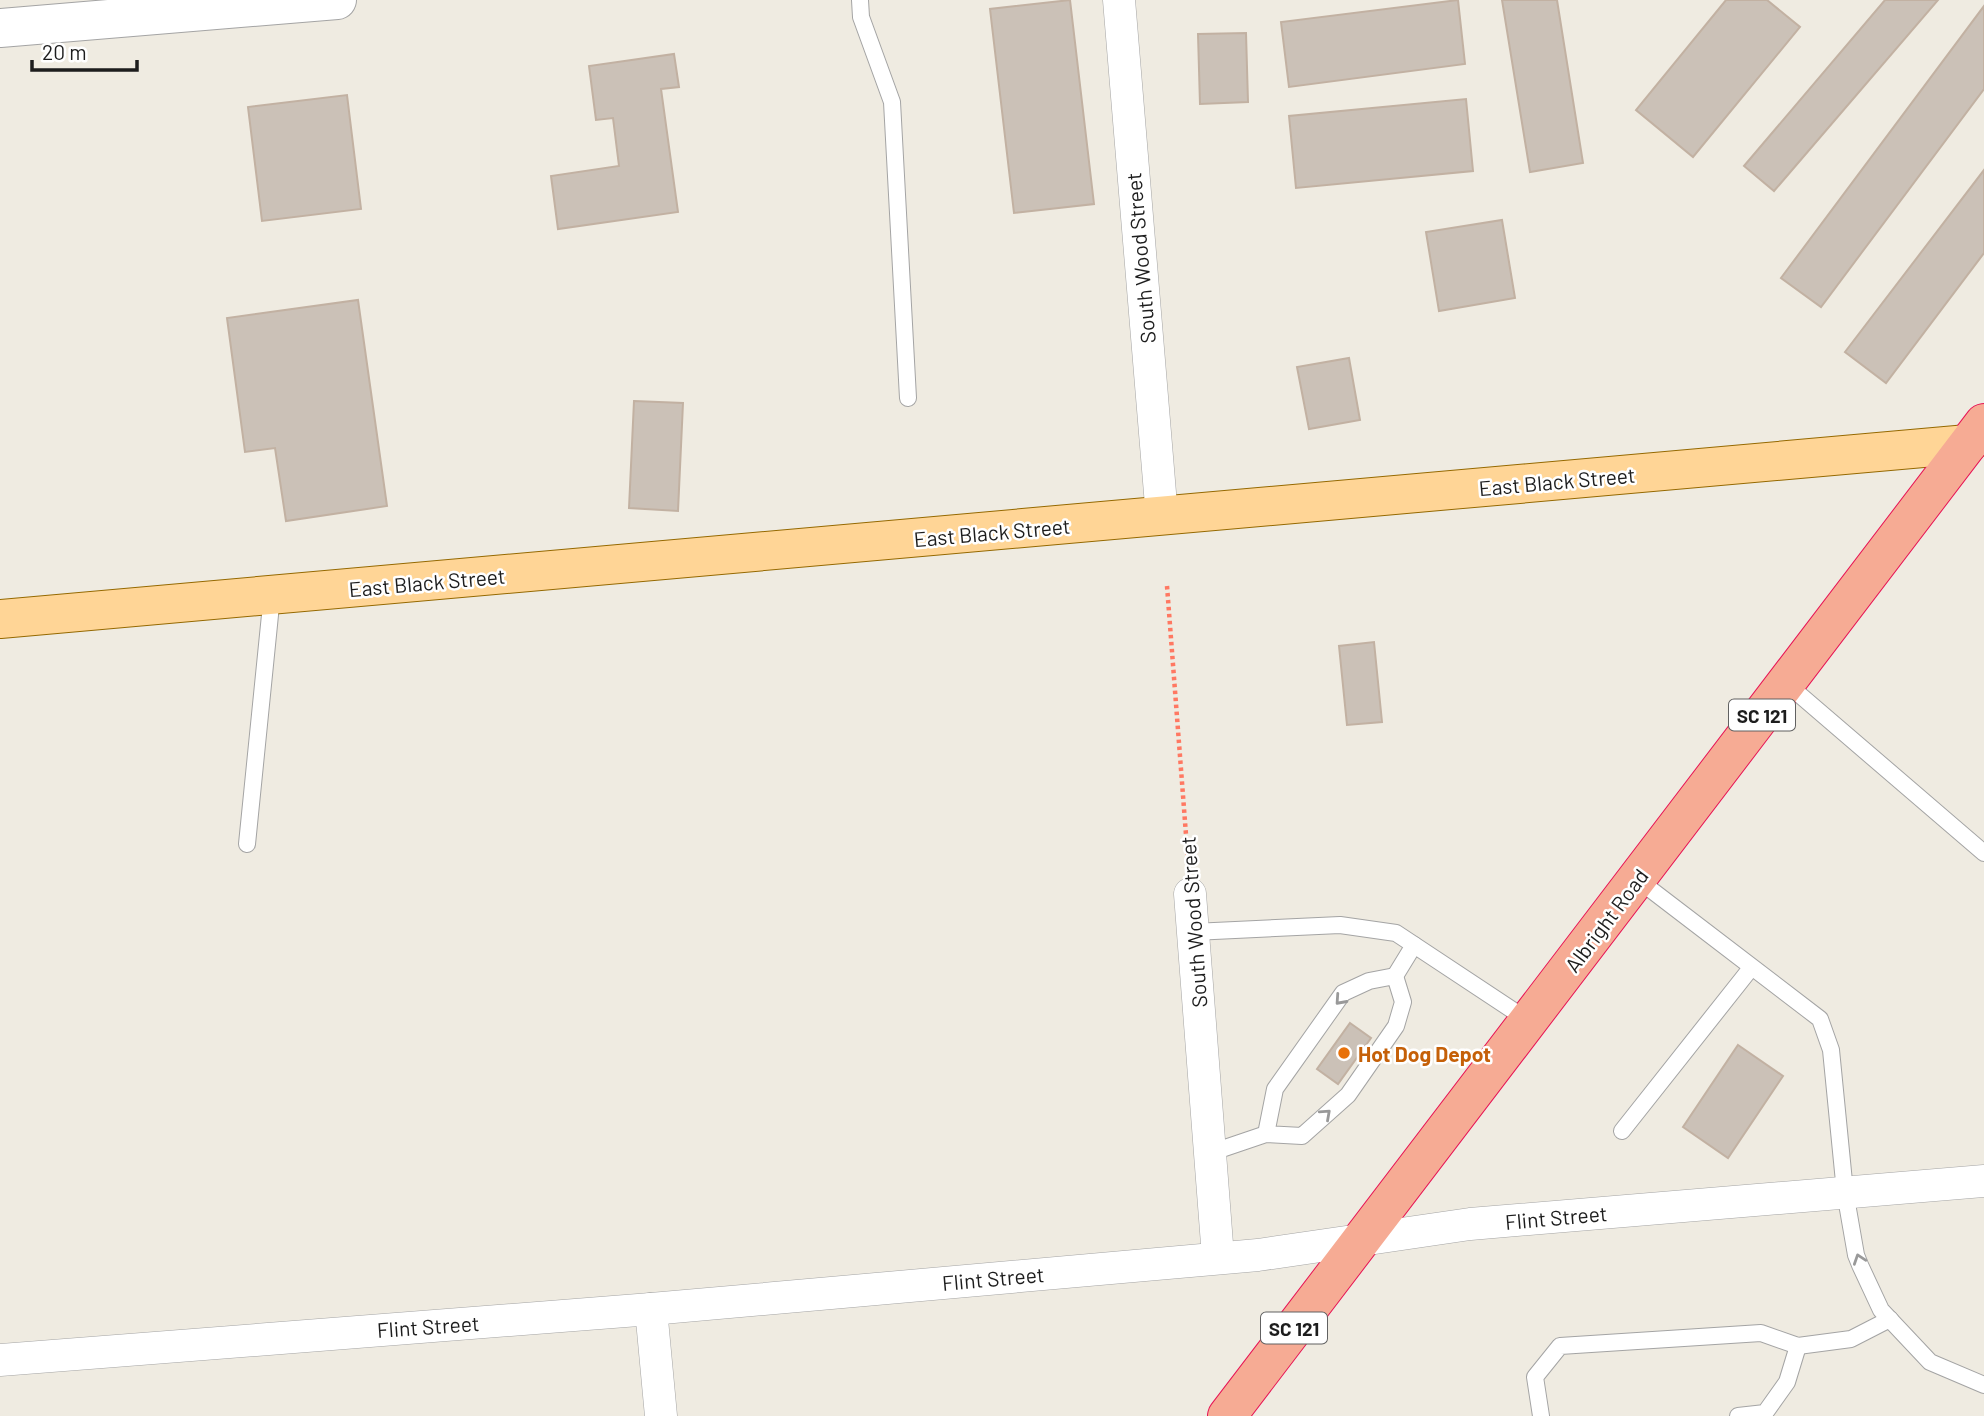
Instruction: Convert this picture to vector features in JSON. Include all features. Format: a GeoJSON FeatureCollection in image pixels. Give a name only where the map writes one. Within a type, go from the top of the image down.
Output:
{"type":"FeatureCollection","features":[{"type":"Feature","properties":{"kind":"highway","name":"Albright Road"},"geometry":{"type":"LineString","coordinates":[[1227,1416],[1786,683],[1979,436]]}},
{"type":"Feature","properties":{"kind":"main road","name":"East Black Street"},"geometry":{"type":"LineString","coordinates":[[0,619],[1162,517],[1979,436]]}},
{"type":"Feature","properties":{"kind":"street"},"geometry":{"type":"LineString","coordinates":[[0,28],[337,0]]}},
{"type":"Feature","properties":{"kind":"street","name":"South Wood Street"},"geometry":{"type":"LineString","coordinates":[[1119,0],[1162,517]]}},
{"type":"Feature","properties":{"kind":"street","name":"South Wood Street"},"geometry":{"type":"LineString","coordinates":[[1191,894],[1218,1257]]}},
{"type":"Feature","properties":{"kind":"street","name":"Flint Street"},"geometry":{"type":"LineString","coordinates":[[0,1360],[651,1309],[1258,1255],[1470,1224],[1984,1181]]}},
{"type":"Feature","properties":{"kind":"street"},"geometry":{"type":"LineString","coordinates":[[651,1309],[661,1416]]}},
{"type":"Feature","properties":{"kind":"lane"},"geometry":{"type":"LineString","coordinates":[[860,0],[861,17],[892,102],[908,398]]}},
{"type":"Feature","properties":{"kind":"lane"},"geometry":{"type":"LineString","coordinates":[[247,844],[272,595]]}},
{"type":"Feature","properties":{"kind":"lane"},"geometry":{"type":"LineString","coordinates":[[1786,683],[1984,853]]}},
{"type":"Feature","properties":{"kind":"lane"},"geometry":{"type":"LineString","coordinates":[[1637,879],[1820,1019],[1831,1050],[1846,1192],[1856,1255],[1881,1310],[1930,1362],[1984,1385]]}},
{"type":"Feature","properties":{"kind":"lane"},"geometry":{"type":"LineString","coordinates":[[1194,932],[1340,925],[1396,933],[1529,1021]]}},
{"type":"Feature","properties":{"kind":"lane"},"geometry":{"type":"LineString","coordinates":[[1266,1134],[1275,1089],[1343,993],[1369,981],[1395,976],[1414,945]]}},
{"type":"Feature","properties":{"kind":"lane"},"geometry":{"type":"LineString","coordinates":[[1622,1131],[1752,968]]}},
{"type":"Feature","properties":{"kind":"lane"},"geometry":{"type":"LineString","coordinates":[[1210,1153],[1266,1134],[1302,1136],[1348,1095],[1396,1026],[1403,1002],[1395,976]]}},
{"type":"Feature","properties":{"kind":"lane"},"geometry":{"type":"LineString","coordinates":[[1541,1416],[1535,1377],[1560,1346],[1761,1333],[1798,1346],[1851,1339],[1889,1319]]}},
{"type":"Feature","properties":{"kind":"lane"},"geometry":{"type":"LineString","coordinates":[[1738,1416],[1765,1413],[1787,1382],[1798,1346]]}},
{"type":"Feature","properties":{"kind":"path","name":"South Wood Street"},"geometry":{"type":"LineString","coordinates":[[1167,586],[1191,894]]}},
{"type":"Feature","properties":{"kind":"building"},"geometry":{"type":"Polygon","coordinates":[[[1070,0],[1094,204],[1014,213],[990,9],[1070,0]]]}},
{"type":"Feature","properties":{"kind":"building"},"geometry":{"type":"Polygon","coordinates":[[[1458,0],[1465,64],[1289,87],[1281,22],[1458,0]]]}},
{"type":"Feature","properties":{"kind":"building"},"geometry":{"type":"Polygon","coordinates":[[[1502,0],[1557,0],[1583,163],[1530,172],[1502,0]]]}},
{"type":"Feature","properties":{"kind":"building"},"geometry":{"type":"Polygon","coordinates":[[[1726,0],[1767,0],[1800,27],[1693,157],[1636,110],[1726,0]]]}},
{"type":"Feature","properties":{"kind":"building"},"geometry":{"type":"Polygon","coordinates":[[[1885,0],[1938,0],[1774,191],[1744,166],[1885,0]]]}},
{"type":"Feature","properties":{"kind":"building"},"geometry":{"type":"Polygon","coordinates":[[[1984,6],[1984,89],[1821,307],[1781,278],[1984,6]]]}},
{"type":"Feature","properties":{"kind":"building"},"geometry":{"type":"Polygon","coordinates":[[[1246,33],[1248,102],[1200,104],[1198,34],[1246,33]]]}},
{"type":"Feature","properties":{"kind":"building"},"geometry":{"type":"Polygon","coordinates":[[[674,54],[679,87],[661,89],[678,212],[558,229],[551,176],[619,166],[613,118],[596,120],[589,66],[674,54]]]}},
{"type":"Feature","properties":{"kind":"building"},"geometry":{"type":"Polygon","coordinates":[[[347,95],[361,209],[262,221],[248,107],[347,95]]]}},
{"type":"Feature","properties":{"kind":"building"},"geometry":{"type":"Polygon","coordinates":[[[1466,99],[1473,171],[1296,188],[1289,116],[1466,99]]]}},
{"type":"Feature","properties":{"kind":"building"},"geometry":{"type":"Polygon","coordinates":[[[1984,170],[1984,253],[1886,383],[1845,352],[1984,170]]]}},
{"type":"Feature","properties":{"kind":"building"},"geometry":{"type":"Polygon","coordinates":[[[1502,220],[1515,298],[1439,311],[1426,232],[1502,220]]]}},
{"type":"Feature","properties":{"kind":"building"},"geometry":{"type":"Polygon","coordinates":[[[358,300],[387,506],[286,521],[275,448],[245,452],[227,318],[358,300]]]}},
{"type":"Feature","properties":{"kind":"building"},"geometry":{"type":"Polygon","coordinates":[[[1349,358],[1360,420],[1309,429],[1297,367],[1349,358]]]}},
{"type":"Feature","properties":{"kind":"building"},"geometry":{"type":"Polygon","coordinates":[[[634,401],[683,403],[678,511],[629,508],[634,401]]]}},
{"type":"Feature","properties":{"kind":"building"},"geometry":{"type":"Polygon","coordinates":[[[1374,642],[1382,722],[1347,725],[1339,646],[1374,642]]]}},
{"type":"Feature","properties":{"kind":"building","name":"Hot Dog Depot"},"geometry":{"type":"Polygon","coordinates":[[[1350,1023],[1371,1038],[1338,1084],[1317,1069],[1350,1023]]]}},
{"type":"Feature","properties":{"kind":"building"},"geometry":{"type":"Polygon","coordinates":[[[1738,1045],[1783,1076],[1728,1158],[1683,1127],[1738,1045]]]}},
{"type":"Feature","properties":{"kind":"place","name":"Hot Dog Depot"},"geometry":{"type":"Point","coordinates":[1344,1053]}}]}
